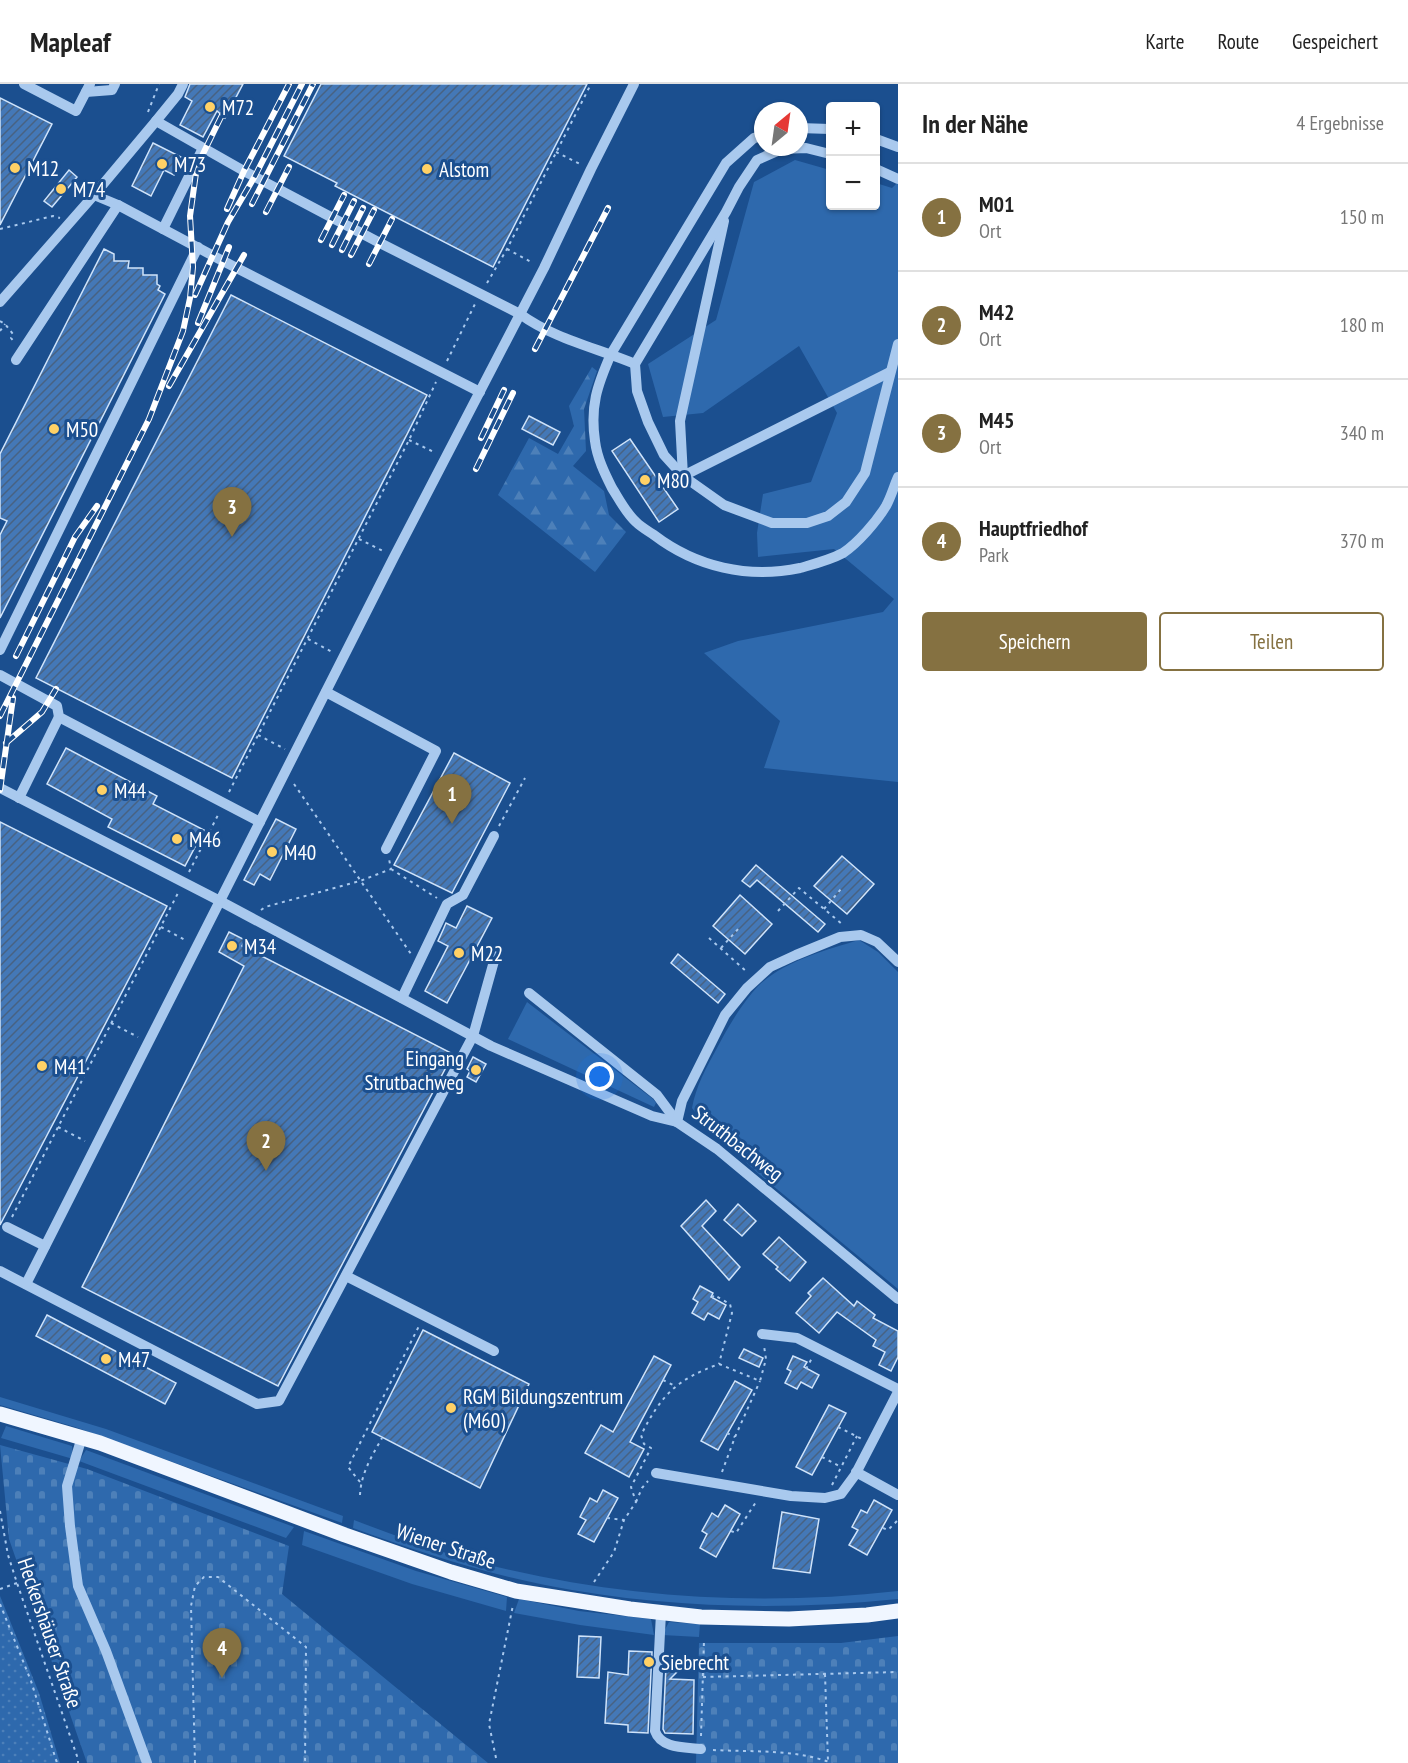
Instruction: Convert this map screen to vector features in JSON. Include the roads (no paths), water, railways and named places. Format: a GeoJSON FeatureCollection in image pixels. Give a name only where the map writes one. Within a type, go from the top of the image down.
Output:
{"type":"FeatureCollection","features":[{"type":"Feature","properties":{"kind":"main road","name":"Wiener Straße"},"geometry":{"type":"LineString","coordinates":[[0,1414],[82,1437],[345,1535],[451,1572],[516,1591],[630,1609],[701,1617],[789,1619],[898,1611]]}},
{"type":"Feature","properties":{"kind":"street"},"geometry":{"type":"LineString","coordinates":[[24,84],[76,111],[88,88],[112,90],[115,84]]}},
{"type":"Feature","properties":{"kind":"street"},"geometry":{"type":"LineString","coordinates":[[0,302],[94,195],[178,94],[183,84]]}},
{"type":"Feature","properties":{"kind":"street"},"geometry":{"type":"LineString","coordinates":[[26,1284],[394,557],[544,268],[634,84]]}},
{"type":"Feature","properties":{"kind":"street"},"geometry":{"type":"LineString","coordinates":[[153,124],[520,314],[551,333],[636,364]]}},
{"type":"Feature","properties":{"kind":"street"},"geometry":{"type":"LineString","coordinates":[[808,128],[826,129]]}},
{"type":"Feature","properties":{"kind":"street"},"geometry":{"type":"LineString","coordinates":[[754,138],[726,163],[611,354],[597,386],[593,411],[595,443],[603,471],[617,497],[635,521],[660,540],[686,556],[722,568],[759,573],[816,564],[842,553],[863,535],[886,506],[898,477]]}},
{"type":"Feature","properties":{"kind":"street"},"geometry":{"type":"LineString","coordinates":[[880,140],[898,147]]}},
{"type":"Feature","properties":{"kind":"street"},"geometry":{"type":"LineString","coordinates":[[163,229],[203,148]]}},
{"type":"Feature","properties":{"kind":"street"},"geometry":{"type":"LineString","coordinates":[[826,153],[806,148],[782,149],[756,160],[636,364],[637,391],[648,422],[664,455],[683,476],[724,505],[772,523],[807,523],[828,516],[846,502],[865,473],[898,344]]}},
{"type":"Feature","properties":{"kind":"street"},"geometry":{"type":"LineString","coordinates":[[880,171],[898,179]]}},
{"type":"Feature","properties":{"kind":"street"},"geometry":{"type":"LineString","coordinates":[[94,195],[118,205],[480,392]]}},
{"type":"Feature","properties":{"kind":"street"},"geometry":{"type":"LineString","coordinates":[[16,360],[118,205]]}},
{"type":"Feature","properties":{"kind":"street"},"geometry":{"type":"LineString","coordinates":[[683,476],[680,421],[726,213]]}},
{"type":"Feature","properties":{"kind":"street"},"geometry":{"type":"LineString","coordinates":[[0,650],[198,247]]}},
{"type":"Feature","properties":{"kind":"street"},"geometry":{"type":"LineString","coordinates":[[683,476],[890,372]]}},
{"type":"Feature","properties":{"kind":"street"},"geometry":{"type":"LineString","coordinates":[[0,675],[57,706],[60,717],[19,798]]}},
{"type":"Feature","properties":{"kind":"street"},"geometry":{"type":"LineString","coordinates":[[326,692],[436,751],[386,849]]}},
{"type":"Feature","properties":{"kind":"street"},"geometry":{"type":"LineString","coordinates":[[60,717],[260,822]]}},
{"type":"Feature","properties":{"kind":"street"},"geometry":{"type":"LineString","coordinates":[[0,788],[220,901],[491,1046],[652,1116],[677,1122],[682,1101],[725,1015],[747,988],[770,968],[840,937],[861,934],[877,942],[898,962]]}},
{"type":"Feature","properties":{"kind":"street"},"geometry":{"type":"LineString","coordinates":[[402,998],[447,904],[463,895],[494,836]]}},
{"type":"Feature","properties":{"kind":"street"},"geometry":{"type":"LineString","coordinates":[[0,1271],[257,1404],[279,1401],[473,1036],[496,954]]}},
{"type":"Feature","properties":{"kind":"street","name":"Struthbachweg"},"geometry":{"type":"LineString","coordinates":[[529,993],[657,1095],[677,1122],[717,1149],[898,1299]]}},
{"type":"Feature","properties":{"kind":"street"},"geometry":{"type":"LineString","coordinates":[[7,1227],[45,1246]]}},
{"type":"Feature","properties":{"kind":"street"},"geometry":{"type":"LineString","coordinates":[[346,1276],[494,1351]]}},
{"type":"Feature","properties":{"kind":"street"},"geometry":{"type":"LineString","coordinates":[[656,1473],[791,1496],[828,1497],[841,1494],[856,1472],[898,1391],[797,1338],[762,1334]]}},
{"type":"Feature","properties":{"kind":"street"},"geometry":{"type":"LineString","coordinates":[[82,1437],[67,1486],[78,1586],[106,1651],[147,1763]]}},
{"type":"Feature","properties":{"kind":"street"},"geometry":{"type":"LineString","coordinates":[[856,1472],[898,1495]]}},
{"type":"Feature","properties":{"kind":"street"},"geometry":{"type":"LineString","coordinates":[[662,1613],[655,1731],[657,1736],[669,1744],[681,1748],[701,1749]]}},
{"type":"Feature","properties":{"kind":"railway"},"geometry":{"type":"LineString","coordinates":[[227,209],[289,84]]}},
{"type":"Feature","properties":{"kind":"railway"},"geometry":{"type":"LineString","coordinates":[[195,295],[228,222],[255,176],[302,84]]}},
{"type":"Feature","properties":{"kind":"railway"},"geometry":{"type":"LineString","coordinates":[[252,204],[313,84]]}},
{"type":"Feature","properties":{"kind":"railway"},"geometry":{"type":"LineString","coordinates":[[0,716],[149,419],[183,331],[190,298],[193,267],[190,216],[197,166],[222,115]]}},
{"type":"Feature","properties":{"kind":"railway"},"geometry":{"type":"LineString","coordinates":[[266,212],[289,167]]}},
{"type":"Feature","properties":{"kind":"railway"},"geometry":{"type":"LineString","coordinates":[[321,240],[344,195]]}},
{"type":"Feature","properties":{"kind":"railway"},"geometry":{"type":"LineString","coordinates":[[332,245],[354,201]]}},
{"type":"Feature","properties":{"kind":"railway"},"geometry":{"type":"LineString","coordinates":[[342,250],[363,208]]}},
{"type":"Feature","properties":{"kind":"railway"},"geometry":{"type":"LineString","coordinates":[[535,349],[608,208]]}},
{"type":"Feature","properties":{"kind":"railway"},"geometry":{"type":"LineString","coordinates":[[351,255],[374,210]]}},
{"type":"Feature","properties":{"kind":"railway"},"geometry":{"type":"LineString","coordinates":[[369,264],[392,219]]}},
{"type":"Feature","properties":{"kind":"railway"},"geometry":{"type":"LineString","coordinates":[[198,323],[229,247]]}},
{"type":"Feature","properties":{"kind":"railway"},"geometry":{"type":"LineString","coordinates":[[169,386],[244,255]]}},
{"type":"Feature","properties":{"kind":"railway"},"geometry":{"type":"LineString","coordinates":[[481,438],[504,390]]}},
{"type":"Feature","properties":{"kind":"railway"},"geometry":{"type":"LineString","coordinates":[[476,469],[513,393]]}},
{"type":"Feature","properties":{"kind":"railway"},"geometry":{"type":"LineString","coordinates":[[16,656],[75,537],[97,506]]}},
{"type":"Feature","properties":{"kind":"railway"},"geometry":{"type":"LineString","coordinates":[[6,743],[42,712],[56,689]]}},
{"type":"Feature","properties":{"kind":"railway"},"geometry":{"type":"LineString","coordinates":[[0,790],[13,698]]}},
{"type":"Feature","properties":{"kind":"place","name":"M72"},"geometry":{"type":"Point","coordinates":[210,107]}},
{"type":"Feature","properties":{"kind":"place","name":"M73"},"geometry":{"type":"Point","coordinates":[162,164]}},
{"type":"Feature","properties":{"kind":"place","name":"M12"},"geometry":{"type":"Point","coordinates":[15,168]}},
{"type":"Feature","properties":{"kind":"place","name":"Alstom"},"geometry":{"type":"Point","coordinates":[427,169]}},
{"type":"Feature","properties":{"kind":"place","name":"M74"},"geometry":{"type":"Point","coordinates":[61,189]}},
{"type":"Feature","properties":{"kind":"place","name":"M50"},"geometry":{"type":"Point","coordinates":[54,429]}},
{"type":"Feature","properties":{"kind":"place","name":"M80"},"geometry":{"type":"Point","coordinates":[645,480]}},
{"type":"Feature","properties":{"kind":"place","name":"M45"},"geometry":{"type":"Point","coordinates":[232,537]}},
{"type":"Feature","properties":{"kind":"place","name":"M44"},"geometry":{"type":"Point","coordinates":[102,790]}},
{"type":"Feature","properties":{"kind":"place","name":"M01"},"geometry":{"type":"Point","coordinates":[452,824]}},
{"type":"Feature","properties":{"kind":"place","name":"M46"},"geometry":{"type":"Point","coordinates":[177,839]}},
{"type":"Feature","properties":{"kind":"place","name":"M40"},"geometry":{"type":"Point","coordinates":[272,852]}},
{"type":"Feature","properties":{"kind":"place","name":"M34"},"geometry":{"type":"Point","coordinates":[232,946]}},
{"type":"Feature","properties":{"kind":"place","name":"M22"},"geometry":{"type":"Point","coordinates":[459,953]}},
{"type":"Feature","properties":{"kind":"place","name":"M41"},"geometry":{"type":"Point","coordinates":[42,1066]}},
{"type":"Feature","properties":{"kind":"place","name":"Eingang Strutbachweg"},"geometry":{"type":"Point","coordinates":[476,1070]}},
{"type":"Feature","properties":{"kind":"place","name":"M42"},"geometry":{"type":"Point","coordinates":[266,1171]}},
{"type":"Feature","properties":{"kind":"place","name":"M47"},"geometry":{"type":"Point","coordinates":[106,1359]}},
{"type":"Feature","properties":{"kind":"place","name":"RGM Bildungszentrum (M60)"},"geometry":{"type":"Point","coordinates":[451,1408]}},
{"type":"Feature","properties":{"kind":"place","name":"Siebrecht"},"geometry":{"type":"Point","coordinates":[649,1662]}},
{"type":"Feature","properties":{"kind":"place","name":"Hauptfriedhof"},"geometry":{"type":"Point","coordinates":[222,1678]}}]}
